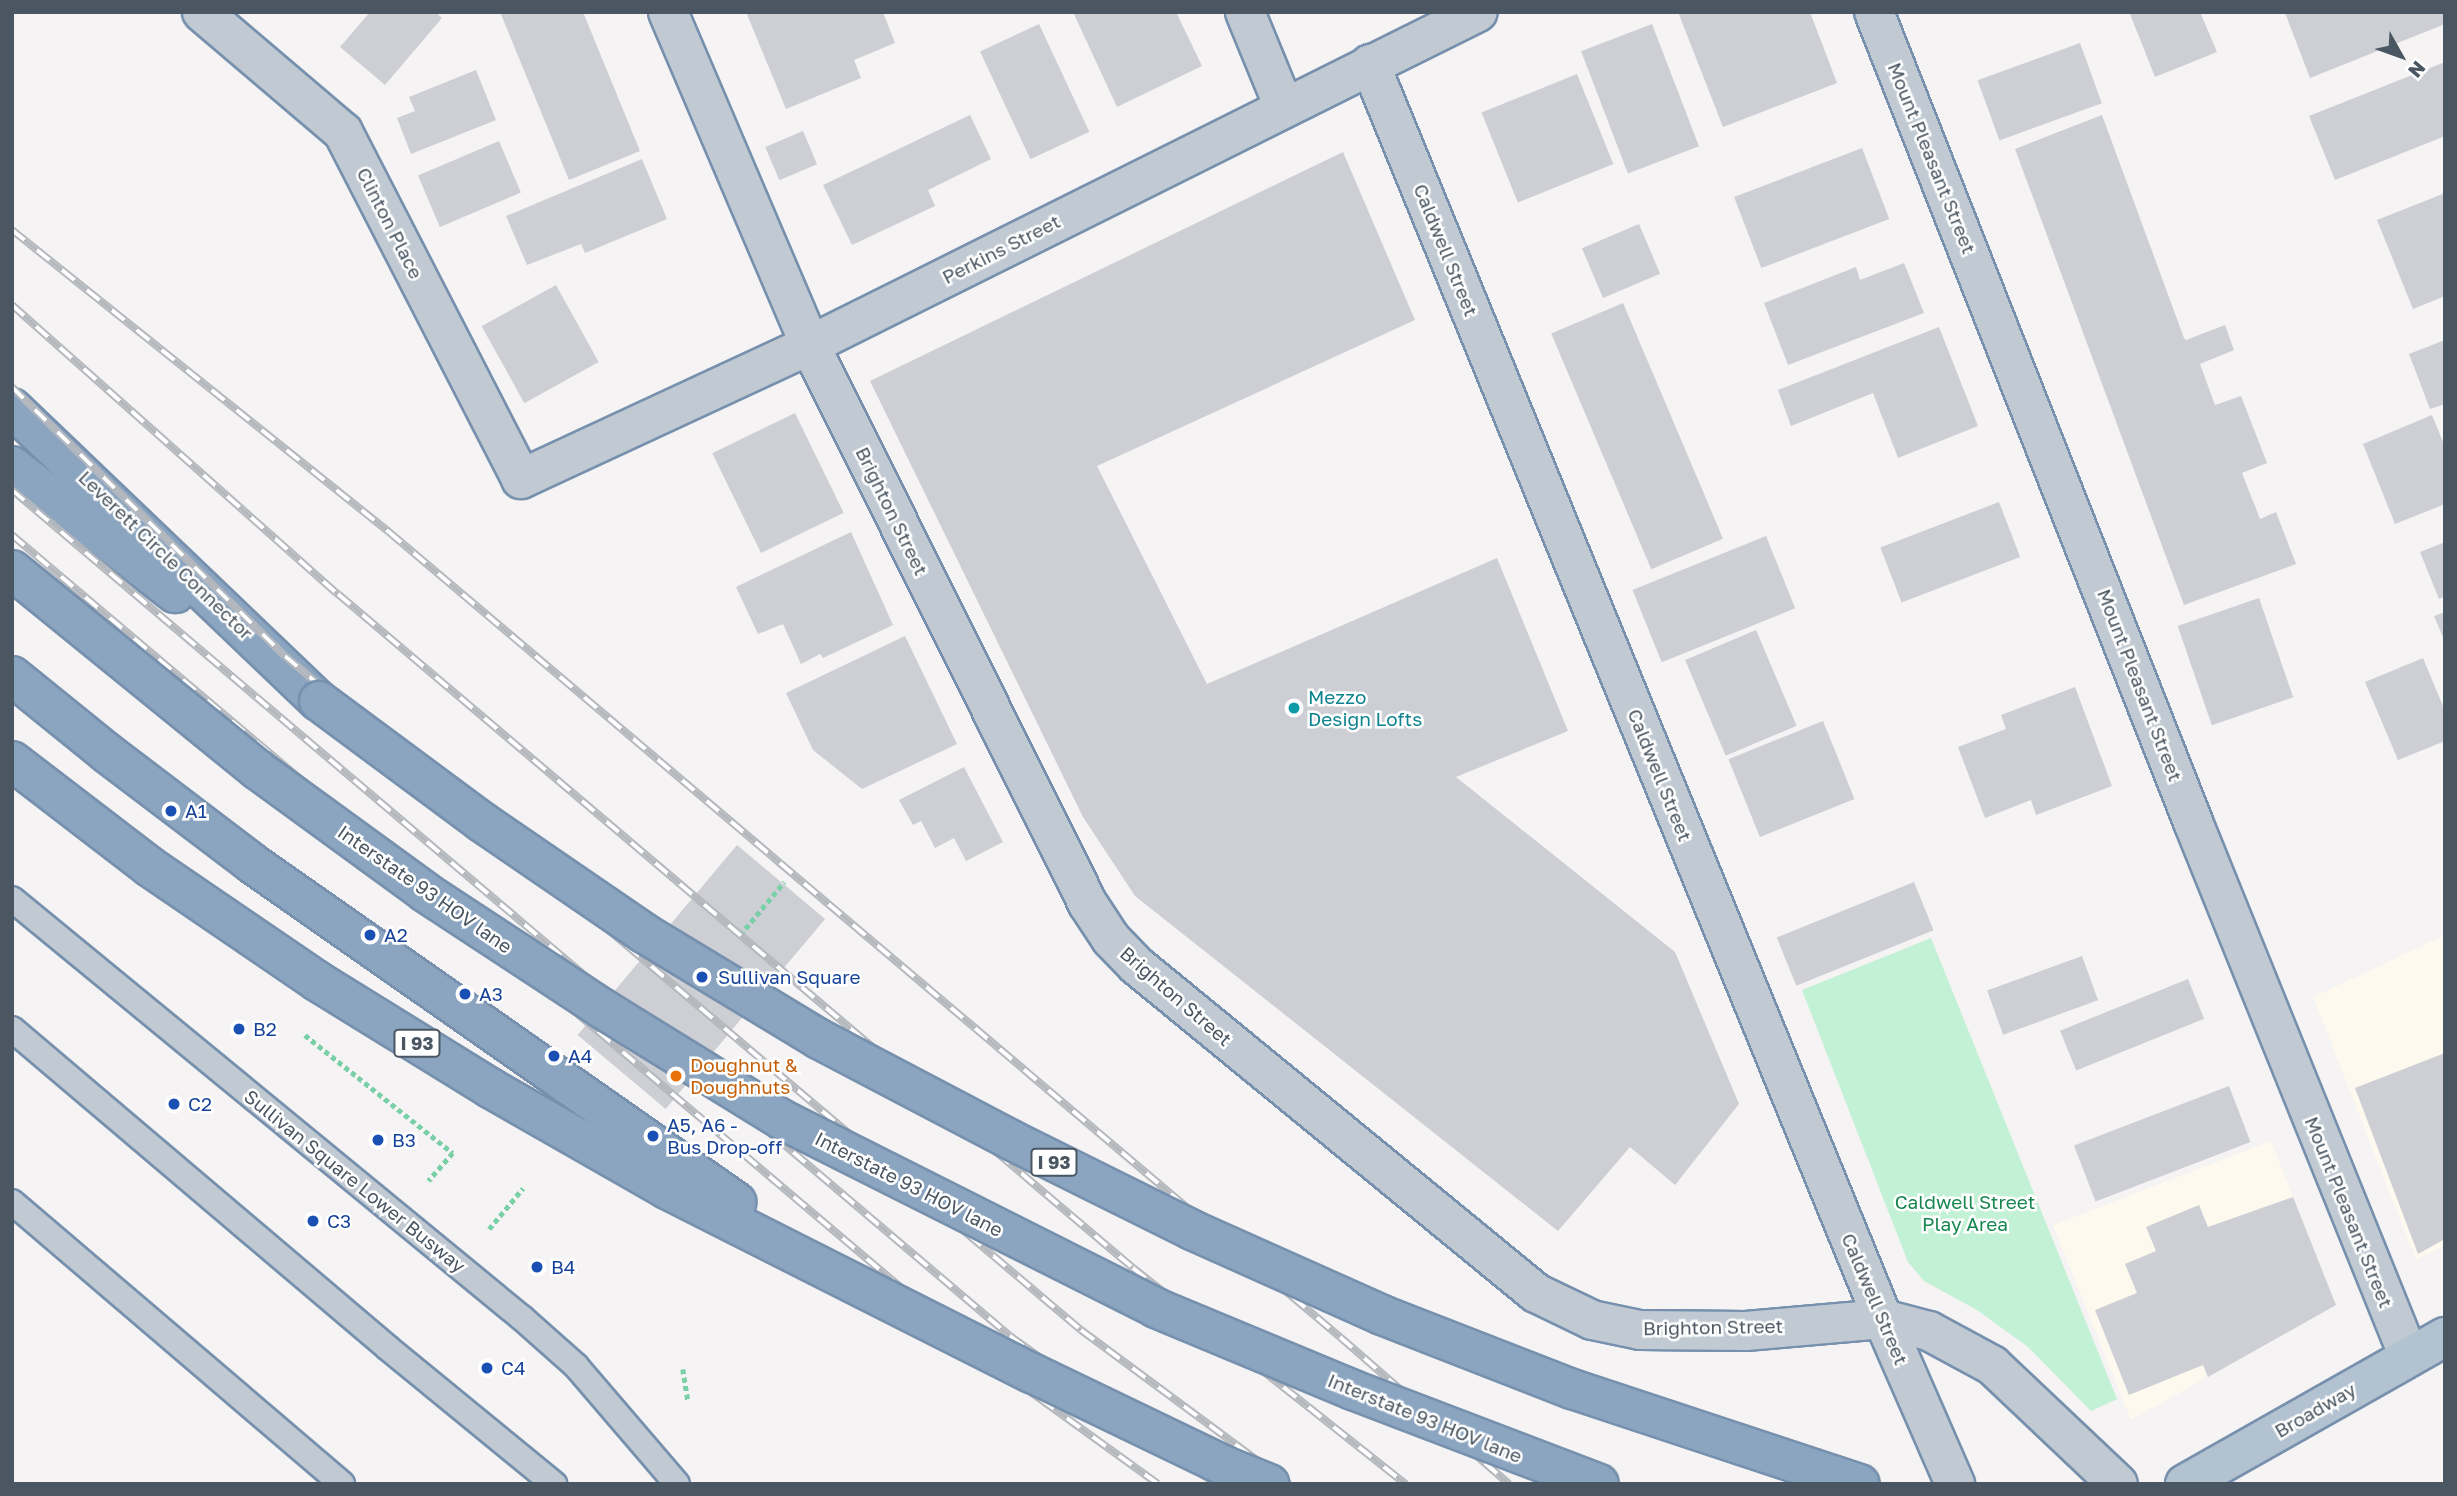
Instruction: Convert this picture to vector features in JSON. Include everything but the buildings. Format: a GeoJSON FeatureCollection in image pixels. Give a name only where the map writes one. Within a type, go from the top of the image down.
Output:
{"type":"FeatureCollection","features":[{"type":"Feature","properties":{"kind":"highway","name":"Leverett Circle Connector"},"geometry":{"type":"LineString","coordinates":[[12,408],[319,701]]}},
{"type":"Feature","properties":{"kind":"highway","name":"I 93"},"geometry":{"type":"LineString","coordinates":[[12,466],[482,822],[644,933],[820,1039],[1011,1140],[1192,1230],[1382,1315],[1572,1389],[1860,1484]]}},
{"type":"Feature","properties":{"kind":"highway","name":"Interstate 93 HOV lane"},"geometry":{"type":"LineString","coordinates":[[12,570],[258,771],[425,892],[603,1009],[783,1120],[1156,1308],[1353,1390],[1600,1484]]}},
{"type":"Feature","properties":{"kind":"highway"},"geometry":{"type":"LineString","coordinates":[[12,676],[253,864],[850,1281]]}},
{"type":"Feature","properties":{"kind":"highway","name":"I 93"},"geometry":{"type":"LineString","coordinates":[[12,761],[150,867],[317,981],[432,1053],[667,1189],[1032,1373],[1225,1466],[1269,1484]]}},
{"type":"Feature","properties":{"kind":"main road","name":"Broadway"},"geometry":{"type":"LineString","coordinates":[[2185,1484],[2445,1337]]}},
{"type":"Feature","properties":{"kind":"street","name":"Clinton Place"},"geometry":{"type":"LineString","coordinates":[[202,12],[343,132],[521,479]]}},
{"type":"Feature","properties":{"kind":"street","name":"Brighton Street"},"geometry":{"type":"LineString","coordinates":[[668,12],[810,345],[1088,904],[1111,939],[1136,965],[1536,1293],[1592,1320],[1640,1330],[1746,1331],[1883,1319],[1938,1334],[1992,1365],[2118,1484]]}},
{"type":"Feature","properties":{"kind":"street"},"geometry":{"type":"LineString","coordinates":[[1245,12],[1284,107]]}},
{"type":"Feature","properties":{"kind":"street","name":"Perkins Street"},"geometry":{"type":"LineString","coordinates":[[521,479],[810,345],[1478,12]]}},
{"type":"Feature","properties":{"kind":"street","name":"Mount Pleasant Street"},"geometry":{"type":"LineString","coordinates":[[1874,12],[2193,822],[2409,1357]]}},
{"type":"Feature","properties":{"kind":"street","name":"Caldwell Street"},"geometry":{"type":"LineString","coordinates":[[1370,64],[1883,1319],[1955,1484]]}},
{"type":"Feature","properties":{"kind":"lane","name":"Sullivan Square Lower Busway"},"geometry":{"type":"LineString","coordinates":[[12,900],[522,1318],[576,1366],[677,1484]]}},
{"type":"Feature","properties":{"kind":"lane"},"geometry":{"type":"LineString","coordinates":[[12,1029],[388,1348],[554,1484]]}},
{"type":"Feature","properties":{"kind":"lane"},"geometry":{"type":"LineString","coordinates":[[12,1202],[341,1484]]}},
{"type":"Feature","properties":{"kind":"path"},"geometry":{"type":"LineString","coordinates":[[294,1026],[453,1153],[429,1181]]}},
{"type":"Feature","properties":{"kind":"path"},"geometry":{"type":"LineString","coordinates":[[489,1229],[523,1188]]}},
{"type":"Feature","properties":{"kind":"path"},"geometry":{"type":"LineString","coordinates":[[683,1369],[688,1400]]}},
{"type":"Feature","properties":{"kind":"shaded area"},"geometry":{"type":"Polygon","coordinates":[[[2445,935],[2445,1245],[2416,1260],[2313,997],[2445,935]]]}},
{"type":"Feature","properties":{"kind":"shaded area"},"geometry":{"type":"Polygon","coordinates":[[[2271,1141],[2336,1305],[2131,1420],[2053,1225],[2271,1141]]]}},
{"type":"Feature","properties":{"kind":"green space","name":"Caldwell Street Play Area"},"geometry":{"type":"Polygon","coordinates":[[[1931,938],[2117,1399],[2091,1411],[2028,1347],[1977,1310],[1924,1281],[1908,1262],[1802,990],[1931,938]]]}},
{"type":"Feature","properties":{"kind":"railway"},"geometry":{"type":"LineString","coordinates":[[12,230],[389,532],[1340,1337],[1509,1484]]}},
{"type":"Feature","properties":{"kind":"railway"},"geometry":{"type":"LineString","coordinates":[[12,305],[338,594],[1133,1268],[1406,1484]]}},
{"type":"Feature","properties":{"kind":"railway"},"geometry":{"type":"LineString","coordinates":[[12,387],[285,656],[1081,1330],[1289,1484]]}},
{"type":"Feature","properties":{"kind":"railway"},"geometry":{"type":"LineString","coordinates":[[12,490],[1010,1336],[1216,1484]]}},
{"type":"Feature","properties":{"kind":"railway"},"geometry":{"type":"LineString","coordinates":[[12,535],[989,1362],[1158,1484]]}},
{"type":"Feature","properties":{"kind":"place","name":"Mezzo Design Lofts"},"geometry":{"type":"Point","coordinates":[1294,708]}},
{"type":"Feature","properties":{"kind":"place","name":"A1"},"geometry":{"type":"Point","coordinates":[171,811]}},
{"type":"Feature","properties":{"kind":"place","name":"A2"},"geometry":{"type":"Point","coordinates":[370,935]}},
{"type":"Feature","properties":{"kind":"place","name":"Sullivan Square"},"geometry":{"type":"Point","coordinates":[702,977]}},
{"type":"Feature","properties":{"kind":"place","name":"A3"},"geometry":{"type":"Point","coordinates":[465,994]}},
{"type":"Feature","properties":{"kind":"place","name":"B2"},"geometry":{"type":"Point","coordinates":[239,1029]}},
{"type":"Feature","properties":{"kind":"place","name":"A4"},"geometry":{"type":"Point","coordinates":[554,1056]}},
{"type":"Feature","properties":{"kind":"place","name":"Doughnut & Doughnuts"},"geometry":{"type":"Point","coordinates":[676,1076]}},
{"type":"Feature","properties":{"kind":"place","name":"C2"},"geometry":{"type":"Point","coordinates":[174,1104]}},
{"type":"Feature","properties":{"kind":"place","name":"A5, A6 - Bus Drop-off"},"geometry":{"type":"Point","coordinates":[653,1136]}},
{"type":"Feature","properties":{"kind":"place","name":"B3"},"geometry":{"type":"Point","coordinates":[378,1140]}},
{"type":"Feature","properties":{"kind":"place","name":"C3"},"geometry":{"type":"Point","coordinates":[313,1221]}},
{"type":"Feature","properties":{"kind":"place","name":"B4"},"geometry":{"type":"Point","coordinates":[537,1267]}},
{"type":"Feature","properties":{"kind":"place","name":"C4"},"geometry":{"type":"Point","coordinates":[487,1368]}}]}
